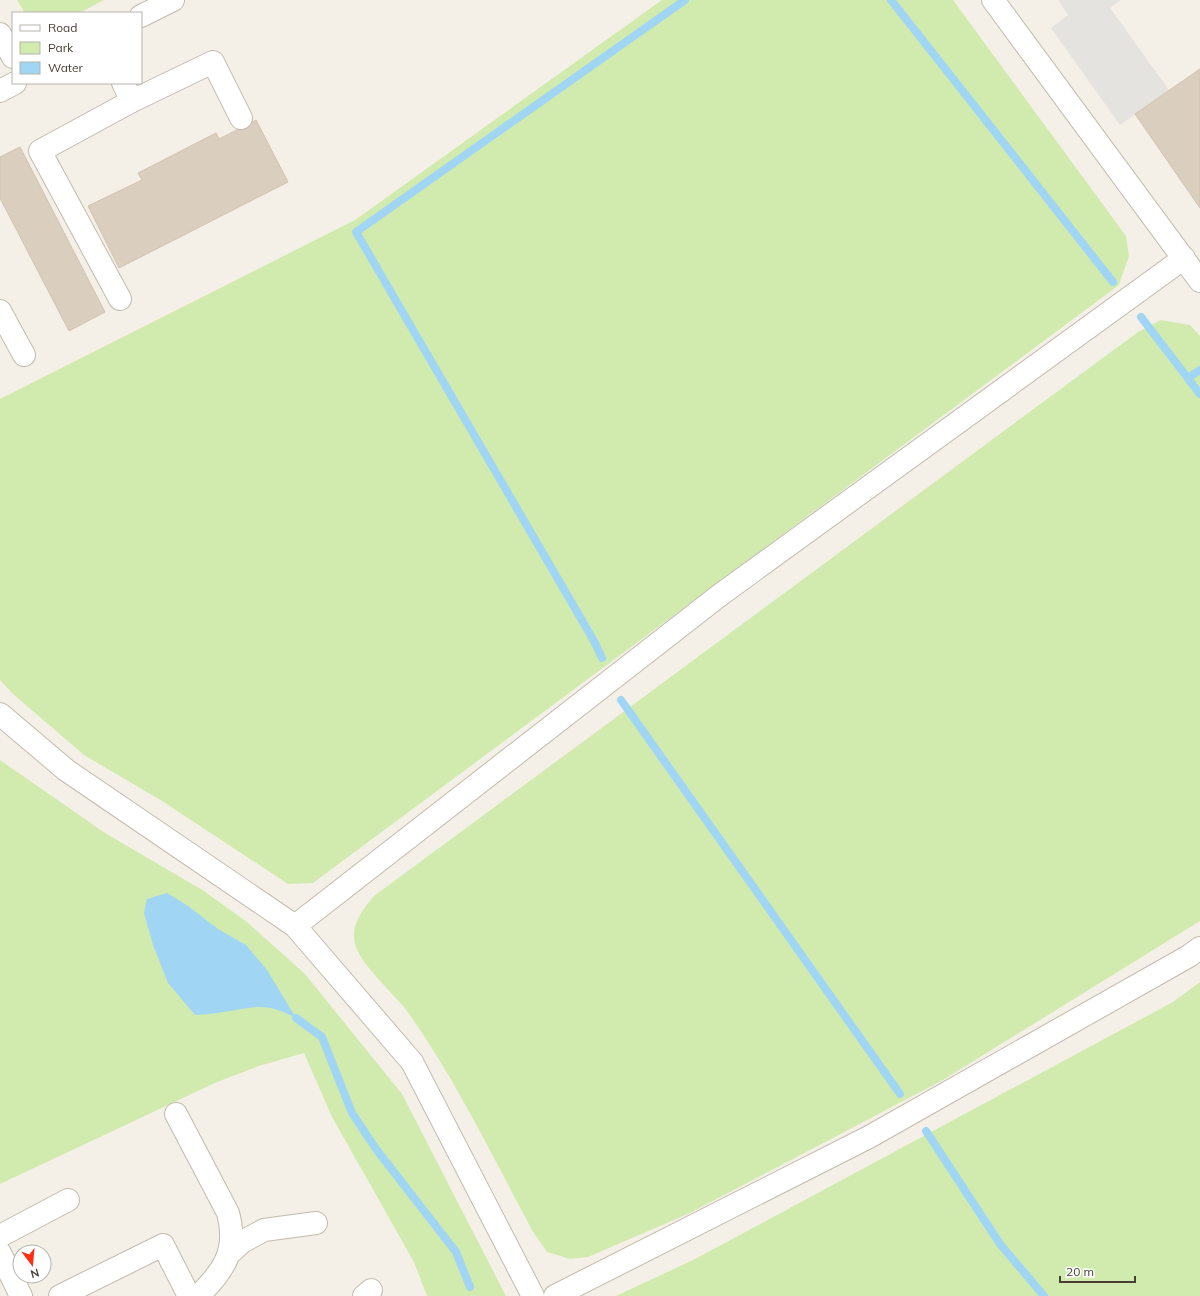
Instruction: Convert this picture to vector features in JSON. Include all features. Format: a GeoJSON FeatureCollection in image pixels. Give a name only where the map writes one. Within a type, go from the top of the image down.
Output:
{"type":"FeatureCollection","features":[{"type":"Feature","properties":{"kind":"street"},"geometry":{"type":"LineString","coordinates":[[142,16],[173,0]]}},
{"type":"Feature","properties":{"kind":"street"},"geometry":{"type":"LineString","coordinates":[[993,0],[1200,281]]}},
{"type":"Feature","properties":{"kind":"street"},"geometry":{"type":"LineString","coordinates":[[0,34],[12,55]]}},
{"type":"Feature","properties":{"kind":"street"},"geometry":{"type":"LineString","coordinates":[[120,299],[40,151],[127,92],[213,62],[241,118]]}},
{"type":"Feature","properties":{"kind":"street"},"geometry":{"type":"LineString","coordinates":[[0,91],[13,84]]}},
{"type":"Feature","properties":{"kind":"street"},"geometry":{"type":"LineString","coordinates":[[295,926],[720,595],[1184,258]]}},
{"type":"Feature","properties":{"kind":"street"},"geometry":{"type":"LineString","coordinates":[[0,311],[24,355]]}},
{"type":"Feature","properties":{"kind":"street"},"geometry":{"type":"LineString","coordinates":[[0,714],[66,770],[295,926],[412,1062],[533,1296]]}},
{"type":"Feature","properties":{"kind":"street"},"geometry":{"type":"LineString","coordinates":[[555,1296],[870,1137],[1189,956],[1200,948]]}},
{"type":"Feature","properties":{"kind":"street"},"geometry":{"type":"LineString","coordinates":[[176,1114],[228,1213],[232,1229],[231,1252]]}},
{"type":"Feature","properties":{"kind":"street"},"geometry":{"type":"LineString","coordinates":[[0,1236],[68,1200]]}},
{"type":"Feature","properties":{"kind":"street"},"geometry":{"type":"LineString","coordinates":[[198,1296],[212,1282],[231,1252],[242,1242],[264,1230],[316,1223]]}},
{"type":"Feature","properties":{"kind":"street"},"geometry":{"type":"LineString","coordinates":[[60,1296],[163,1245],[189,1296]]}},
{"type":"Feature","properties":{"kind":"street"},"geometry":{"type":"LineString","coordinates":[[0,1253],[22,1296]]}},
{"type":"Feature","properties":{"kind":"green space"},"geometry":{"type":"Polygon","coordinates":[[[17,0],[104,0],[81,12],[24,12],[17,0]]]}},
{"type":"Feature","properties":{"kind":"green space"},"geometry":{"type":"Polygon","coordinates":[[[662,0],[953,0],[1126,236],[1129,256],[1119,285],[313,883],[288,884],[162,801],[84,755],[13,694],[0,680],[0,399],[355,220],[662,0]]]}},
{"type":"Feature","properties":{"kind":"green space"},"geometry":{"type":"Polygon","coordinates":[[[1161,320],[1190,325],[1200,336],[1200,921],[943,1080],[690,1213],[588,1257],[570,1259],[547,1252],[533,1232],[458,1091],[442,1064],[407,1011],[368,966],[356,947],[354,938],[355,926],[363,910],[374,896],[1138,332],[1161,320]]]}},
{"type":"Feature","properties":{"kind":"green space"},"geometry":{"type":"Polygon","coordinates":[[[0,760],[105,833],[204,891],[247,922],[305,974],[402,1094],[506,1296],[427,1296],[414,1262],[332,1117],[304,1053],[259,1066],[217,1082],[0,1184],[0,760]]]}},
{"type":"Feature","properties":{"kind":"green space"},"geometry":{"type":"Polygon","coordinates":[[[1200,982],[1200,1296],[616,1296],[695,1259],[1173,1002],[1200,982]]]}},
{"type":"Feature","properties":{"kind":"shaded area"},"geometry":{"type":"Polygon","coordinates":[[[1058,0],[1121,0],[1110,8],[1169,90],[1120,125],[1051,28],[1068,15],[1058,0]]]}},
{"type":"Feature","properties":{"kind":"water"},"geometry":{"type":"Polygon","coordinates":[[[167,893],[188,906],[218,929],[246,945],[267,970],[296,1018],[276,1010],[260,1007],[195,1015],[168,983],[153,945],[144,913],[147,899],[167,893]]]}},
{"type":"Feature","properties":{"kind":"building"},"geometry":{"type":"Polygon","coordinates":[[[1200,69],[1200,208],[1135,114],[1200,69]]]}},
{"type":"Feature","properties":{"kind":"building"},"geometry":{"type":"Polygon","coordinates":[[[256,120],[288,182],[119,268],[88,206],[142,180],[138,173],[216,133],[219,139],[256,120]]]}},
{"type":"Feature","properties":{"kind":"building"},"geometry":{"type":"Polygon","coordinates":[[[20,147],[105,312],[69,331],[0,198],[0,157],[20,147]]]}},
{"type":"Feature","properties":{"kind":"waterway"},"geometry":{"type":"LineString","coordinates":[[602,658],[594,641],[356,232],[685,0]]}},
{"type":"Feature","properties":{"kind":"waterway"},"geometry":{"type":"LineString","coordinates":[[891,0],[1113,282]]}},
{"type":"Feature","properties":{"kind":"waterway"},"geometry":{"type":"LineString","coordinates":[[1141,317],[1200,394]]}},
{"type":"Feature","properties":{"kind":"waterway"},"geometry":{"type":"LineString","coordinates":[[1188,378],[1200,370]]}},
{"type":"Feature","properties":{"kind":"waterway"},"geometry":{"type":"LineString","coordinates":[[621,700],[900,1094]]}},
{"type":"Feature","properties":{"kind":"waterway"},"geometry":{"type":"LineString","coordinates":[[296,1018],[322,1037],[352,1113],[376,1149],[456,1252],[470,1287]]}},
{"type":"Feature","properties":{"kind":"waterway"},"geometry":{"type":"LineString","coordinates":[[926,1131],[1000,1244],[1044,1296]]}}]}
